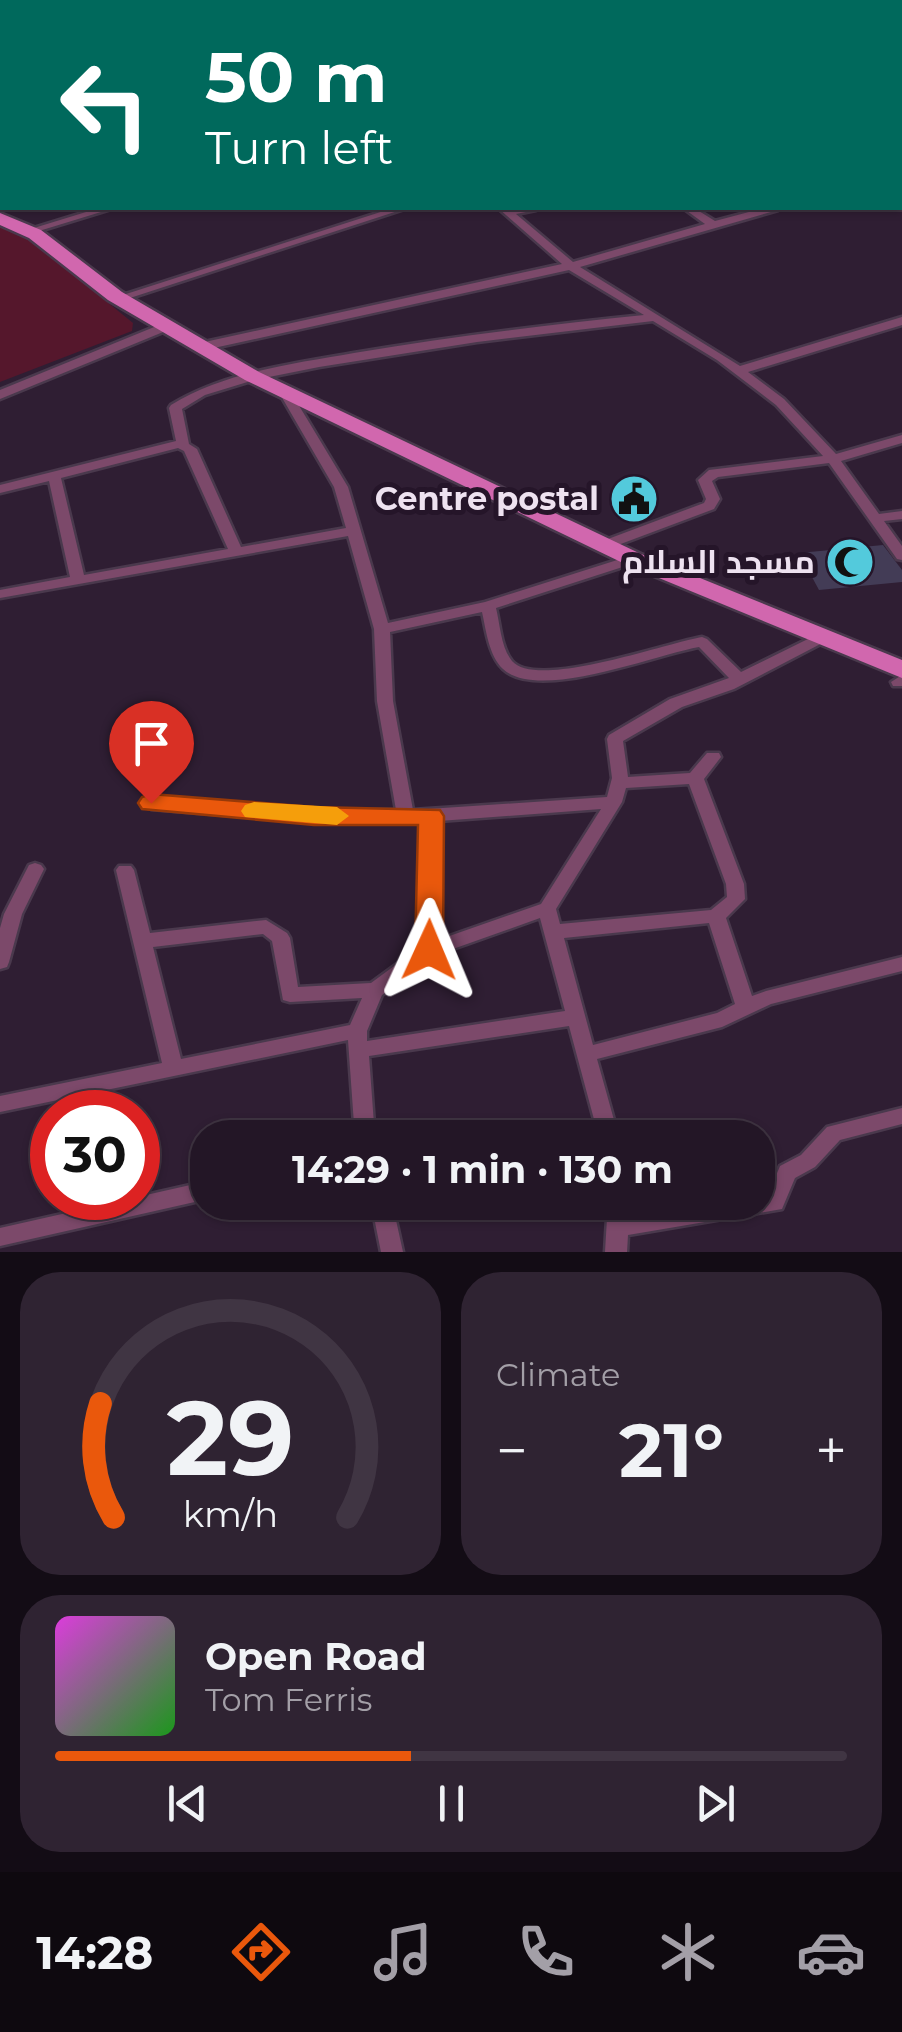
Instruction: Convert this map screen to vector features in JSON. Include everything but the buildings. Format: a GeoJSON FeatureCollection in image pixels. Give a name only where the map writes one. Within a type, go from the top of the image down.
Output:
{"type":"FeatureCollection","features":[{"type":"Feature","properties":{"kind":"main road"},"geometry":{"type":"LineString","coordinates":[[1,211],[38,228],[129,295],[164,327]]}},
{"type":"Feature","properties":{"kind":"main road"},"geometry":{"type":"LineString","coordinates":[[1,211],[115,296],[252,376],[633,559],[825,636],[901,679]]}},
{"type":"Feature","properties":{"kind":"street"},"geometry":{"type":"LineString","coordinates":[[38,228],[102,210]]}},
{"type":"Feature","properties":{"kind":"street"},"geometry":{"type":"LineString","coordinates":[[129,295],[396,210]]}},
{"type":"Feature","properties":{"kind":"street"},"geometry":{"type":"LineString","coordinates":[[506,210],[572,266],[650,318],[692,338],[780,402],[834,460],[902,556]]}},
{"type":"Feature","properties":{"kind":"street"},"geometry":{"type":"LineString","coordinates":[[691,210],[712,224]]}},
{"type":"Feature","properties":{"kind":"street"},"geometry":{"type":"LineString","coordinates":[[200,347],[572,266],[766,210]]}},
{"type":"Feature","properties":{"kind":"street"},"geometry":{"type":"LineString","coordinates":[[183,445],[174,415],[180,400],[203,388],[252,376],[518,332],[650,318]]}},
{"type":"Feature","properties":{"kind":"street"},"geometry":{"type":"LineString","coordinates":[[740,370],[902,321]]}},
{"type":"Feature","properties":{"kind":"street"},"geometry":{"type":"LineString","coordinates":[[0,394],[164,327]]}},
{"type":"Feature","properties":{"kind":"street"},"geometry":{"type":"LineString","coordinates":[[283,389],[341,487],[382,629],[385,701],[404,815]]}},
{"type":"Feature","properties":{"kind":"street"},"geometry":{"type":"LineString","coordinates":[[606,545],[705,508],[712,501],[704,483],[711,474],[834,460],[902,439]]}},
{"type":"Feature","properties":{"kind":"street"},"geometry":{"type":"LineString","coordinates":[[0,488],[183,445],[190,449],[235,549]]}},
{"type":"Feature","properties":{"kind":"street"},"geometry":{"type":"LineString","coordinates":[[54,475],[77,578]]}},
{"type":"Feature","properties":{"kind":"street"},"geometry":{"type":"LineString","coordinates":[[878,518],[902,516]]}},
{"type":"Feature","properties":{"kind":"street"},"geometry":{"type":"LineString","coordinates":[[0,594],[235,549],[354,531]]}},
{"type":"Feature","properties":{"kind":"street"},"geometry":{"type":"LineString","coordinates":[[382,629],[488,606],[633,559]]}},
{"type":"Feature","properties":{"kind":"street"},"geometry":{"type":"LineString","coordinates":[[488,606],[506,663],[517,672],[572,672],[702,642],[739,678]]}},
{"type":"Feature","properties":{"kind":"street"},"geometry":{"type":"LineString","coordinates":[[143,941],[266,927],[281,938],[290,995],[375,990],[429,950],[546,909],[616,792],[614,738],[676,703],[739,678],[825,636]]}},
{"type":"Feature","properties":{"kind":"street"},"geometry":{"type":"LineString","coordinates":[[151,803],[314,816],[431,816],[695,778],[713,757]]}},
{"type":"Feature","properties":{"kind":"street"},"geometry":{"type":"LineString","coordinates":[[552,932],[716,916],[736,899],[735,884],[695,778]]}},
{"type":"Feature","properties":{"kind":"street"},"geometry":{"type":"LineString","coordinates":[[429,950],[431,816]]}},
{"type":"Feature","properties":{"kind":"street"},"geometry":{"type":"LineString","coordinates":[[0,962],[14,914],[35,869]]}},
{"type":"Feature","properties":{"kind":"street"},"geometry":{"type":"LineString","coordinates":[[125,870],[174,1070]]}},
{"type":"Feature","properties":{"kind":"street"},"geometry":{"type":"LineString","coordinates":[[546,909],[604,1120]]}},
{"type":"Feature","properties":{"kind":"street"},"geometry":{"type":"LineString","coordinates":[[716,916],[745,1006]]}},
{"type":"Feature","properties":{"kind":"street"},"geometry":{"type":"LineString","coordinates":[[588,1054],[709,1024],[745,1006],[902,964]]}},
{"type":"Feature","properties":{"kind":"street"},"geometry":{"type":"LineString","coordinates":[[364,1120],[358,1041],[375,990]]}},
{"type":"Feature","properties":{"kind":"street"},"geometry":{"type":"LineString","coordinates":[[0,1104],[174,1070],[358,1041],[576,1017]]}},
{"type":"Feature","properties":{"kind":"street"},"geometry":{"type":"LineString","coordinates":[[620,1227],[775,1204],[788,1172],[808,1161],[834,1132],[902,1116]]}},
{"type":"Feature","properties":{"kind":"street"},"geometry":{"type":"LineString","coordinates":[[0,1237],[190,1194]]}},
{"type":"Feature","properties":{"kind":"street"},"geometry":{"type":"LineString","coordinates":[[385,1220],[392,1252]]}},
{"type":"Feature","properties":{"kind":"street"},"geometry":{"type":"LineString","coordinates":[[616,1252],[620,1220]]}},
{"type":"Feature","properties":{"kind":"shaded area"},"geometry":{"type":"Polygon","coordinates":[[[0,222],[21,232],[133,323],[132,331],[0,382],[0,222]]]}},
{"type":"Feature","properties":{"kind":"slow traffic"},"geometry":{"type":"LineString","coordinates":[[254,811],[337,816]]}},
{"type":"Feature","properties":{"kind":"place","name":"Centre postal"},"geometry":{"type":"Point","coordinates":[634,499]}},
{"type":"Feature","properties":{"kind":"place","name":"مسجد السلام"},"geometry":{"type":"Point","coordinates":[850,562]}},
{"type":"Feature","properties":{"kind":"route"},"geometry":{"type":"LineString","coordinates":[[151,803],[314,816],[431,816],[429,950]]}}]}
